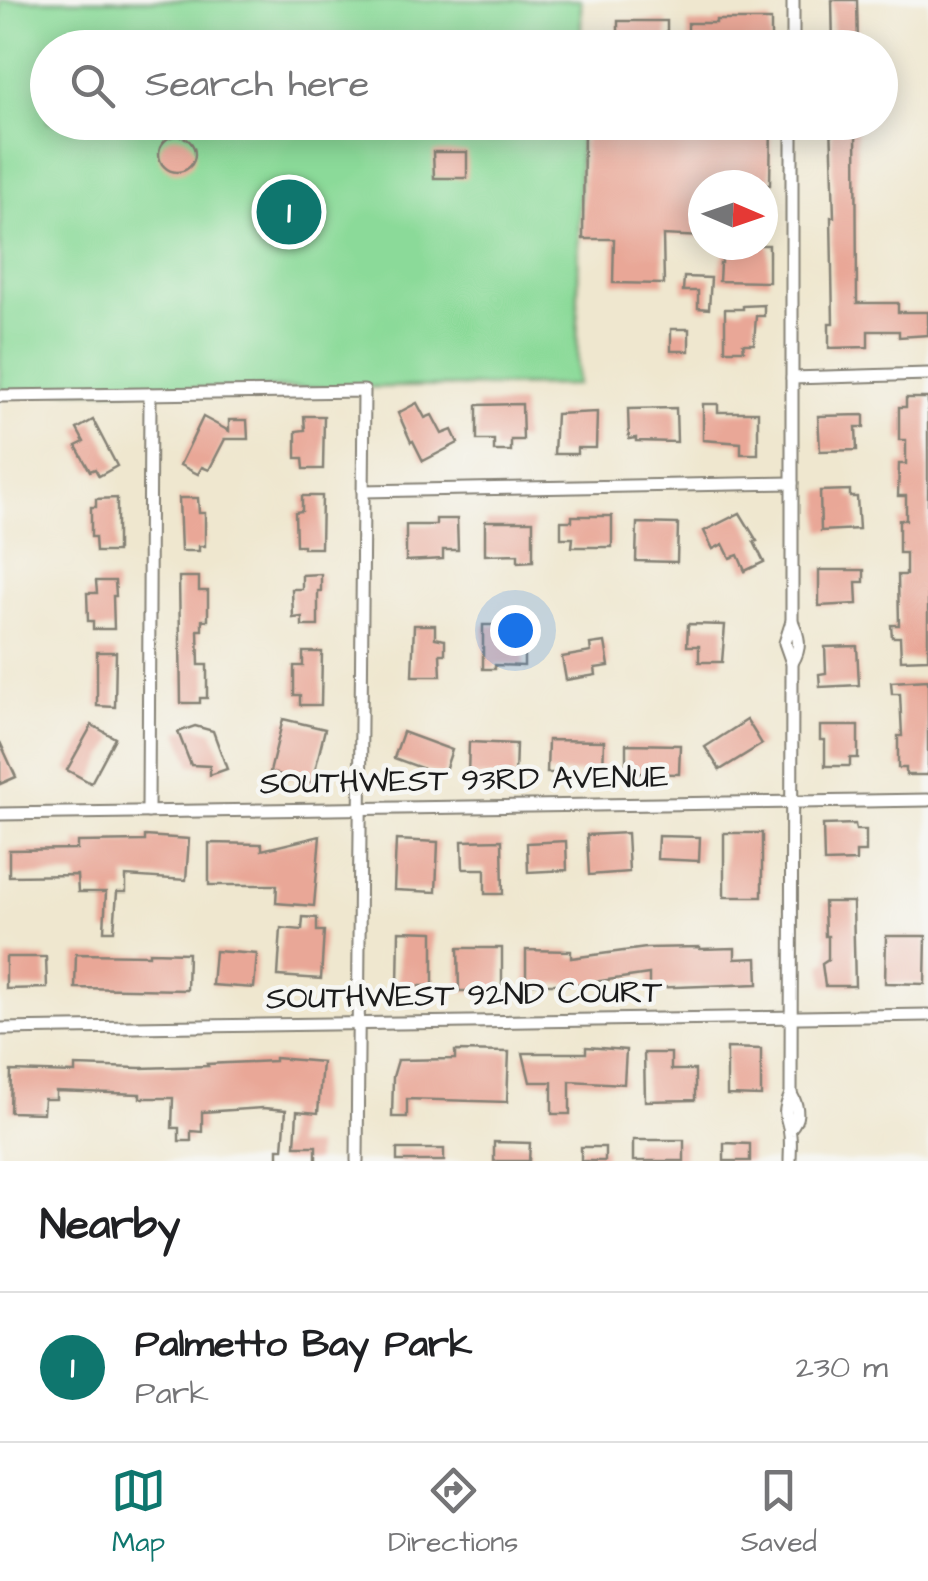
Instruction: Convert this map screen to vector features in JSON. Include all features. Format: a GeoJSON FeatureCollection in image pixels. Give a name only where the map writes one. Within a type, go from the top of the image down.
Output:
{"type":"FeatureCollection","features":[{"type":"Feature","properties":{"kind":"street"},"geometry":{"type":"LineString","coordinates":[[792,30],[793,0]]}},
{"type":"Feature","properties":{"kind":"street"},"geometry":{"type":"LineString","coordinates":[[790,1161],[790,1128],[785,1112],[791,1094],[792,662],[785,643],[792,621],[792,140]]}},
{"type":"Feature","properties":{"kind":"street"},"geometry":{"type":"LineString","coordinates":[[792,378],[928,374]]}},
{"type":"Feature","properties":{"kind":"street"},"geometry":{"type":"LineString","coordinates":[[0,396],[364,391],[357,1161]]}},
{"type":"Feature","properties":{"kind":"street"},"geometry":{"type":"LineString","coordinates":[[148,812],[150,394]]}},
{"type":"Feature","properties":{"kind":"street"},"geometry":{"type":"LineString","coordinates":[[363,491],[792,483]]}},
{"type":"Feature","properties":{"kind":"street","name":"SOUTHWEST 93RD AVENUE"},"geometry":{"type":"LineString","coordinates":[[0,814],[928,800]]}},
{"type":"Feature","properties":{"kind":"street","name":"SOUTHWEST 92ND COURT"},"geometry":{"type":"LineString","coordinates":[[0,1028],[928,1015]]}},
{"type":"Feature","properties":{"kind":"green space"},"geometry":{"type":"Polygon","coordinates":[[[0,0],[581,0],[581,30],[30,30],[30,140],[580,140],[577,385],[0,391],[0,0]]]}},
{"type":"Feature","properties":{"kind":"building"},"geometry":{"type":"Polygon","coordinates":[[[832,0],[857,0],[858,30],[833,30],[832,0]]]}},
{"type":"Feature","properties":{"kind":"building"},"geometry":{"type":"Polygon","coordinates":[[[771,20],[771,30],[688,30],[688,23],[771,20]]]}},
{"type":"Feature","properties":{"kind":"building"},"geometry":{"type":"Polygon","coordinates":[[[618,21],[667,21],[667,30],[618,30],[618,21]]]}},
{"type":"Feature","properties":{"kind":"building"},"geometry":{"type":"Polygon","coordinates":[[[166,140],[188,140],[194,147],[194,161],[184,171],[170,171],[160,161],[160,147],[166,140]]]}},
{"type":"Feature","properties":{"kind":"building"},"geometry":{"type":"Polygon","coordinates":[[[584,140],[771,140],[770,170],[688,170],[688,236],[663,235],[664,284],[613,283],[614,239],[583,239],[584,140]]]}},
{"type":"Feature","properties":{"kind":"building"},"geometry":{"type":"Polygon","coordinates":[[[832,140],[856,140],[857,303],[898,303],[898,312],[928,312],[928,335],[899,337],[899,331],[868,331],[868,347],[829,348],[829,323],[833,323],[832,140]]]}},
{"type":"Feature","properties":{"kind":"building"},"geometry":{"type":"Polygon","coordinates":[[[433,152],[467,152],[467,178],[434,178],[433,152]]]}},
{"type":"Feature","properties":{"kind":"building"},"geometry":{"type":"Polygon","coordinates":[[[769,260],[769,282],[719,281],[722,263],[769,260]]]}},
{"type":"Feature","properties":{"kind":"building"},"geometry":{"type":"Polygon","coordinates":[[[684,277],[711,278],[709,309],[698,308],[698,291],[683,291],[684,277]]]}},
{"type":"Feature","properties":{"kind":"building"},"geometry":{"type":"Polygon","coordinates":[[[764,305],[764,316],[756,316],[754,344],[743,344],[744,350],[725,350],[725,309],[764,305]]]}},
{"type":"Feature","properties":{"kind":"building"},"geometry":{"type":"Polygon","coordinates":[[[671,329],[689,329],[689,351],[671,351],[671,329]]]}},
{"type":"Feature","properties":{"kind":"building"},"geometry":{"type":"Polygon","coordinates":[[[906,398],[928,398],[928,659],[901,660],[900,637],[892,637],[891,625],[899,625],[898,575],[906,575],[906,553],[899,553],[899,520],[906,520],[906,496],[898,496],[899,464],[906,464],[906,440],[899,440],[899,407],[906,407],[906,398]]]}},
{"type":"Feature","properties":{"kind":"building"},"geometry":{"type":"Polygon","coordinates":[[[417,403],[425,418],[432,415],[442,434],[452,430],[458,443],[423,461],[398,413],[417,403]]]}},
{"type":"Feature","properties":{"kind":"building"},"geometry":{"type":"Polygon","coordinates":[[[522,404],[523,440],[511,440],[511,451],[494,451],[494,440],[477,440],[477,405],[522,404]]]}},
{"type":"Feature","properties":{"kind":"building"},"geometry":{"type":"Polygon","coordinates":[[[703,404],[718,404],[718,412],[758,412],[758,454],[741,454],[741,443],[703,440],[703,404]]]}},
{"type":"Feature","properties":{"kind":"building"},"geometry":{"type":"Polygon","coordinates":[[[676,408],[677,442],[629,439],[628,409],[676,408]]]}},
{"type":"Feature","properties":{"kind":"building"},"geometry":{"type":"Polygon","coordinates":[[[597,412],[596,448],[577,448],[577,454],[554,454],[556,414],[597,412]]]}},
{"type":"Feature","properties":{"kind":"building"},"geometry":{"type":"Polygon","coordinates":[[[864,415],[864,427],[856,427],[857,450],[820,451],[818,416],[864,415]]]}},
{"type":"Feature","properties":{"kind":"building"},"geometry":{"type":"Polygon","coordinates":[[[304,416],[324,416],[323,469],[304,469],[303,458],[296,458],[296,431],[305,430],[304,416]]]}},
{"type":"Feature","properties":{"kind":"building"},"geometry":{"type":"Polygon","coordinates":[[[203,417],[229,431],[229,420],[247,420],[248,439],[225,439],[209,470],[202,467],[198,474],[180,465],[203,417]]]}},
{"type":"Feature","properties":{"kind":"building"},"geometry":{"type":"Polygon","coordinates":[[[93,420],[117,466],[99,476],[95,469],[90,471],[76,446],[84,442],[77,429],[93,420]]]}},
{"type":"Feature","properties":{"kind":"building"},"geometry":{"type":"Polygon","coordinates":[[[850,490],[850,497],[857,497],[859,529],[821,531],[820,491],[850,490]]]}},
{"type":"Feature","properties":{"kind":"building"},"geometry":{"type":"Polygon","coordinates":[[[302,496],[322,496],[321,548],[296,545],[295,512],[302,511],[302,496]]]}},
{"type":"Feature","properties":{"kind":"building"},"geometry":{"type":"Polygon","coordinates":[[[117,498],[117,552],[96,552],[95,537],[91,537],[91,507],[96,507],[96,499],[117,498]]]}},
{"type":"Feature","properties":{"kind":"building"},"geometry":{"type":"Polygon","coordinates":[[[179,498],[198,498],[199,513],[205,513],[205,546],[199,546],[199,551],[181,551],[179,498]]]}},
{"type":"Feature","properties":{"kind":"building"},"geometry":{"type":"Polygon","coordinates":[[[740,513],[764,562],[745,571],[738,555],[730,558],[723,544],[713,549],[704,531],[740,513]]]}},
{"type":"Feature","properties":{"kind":"building"},"geometry":{"type":"Polygon","coordinates":[[[572,516],[612,516],[612,547],[572,547],[573,538],[561,538],[561,521],[572,521],[572,516]]]}},
{"type":"Feature","properties":{"kind":"building"},"geometry":{"type":"Polygon","coordinates":[[[436,519],[457,519],[458,550],[443,550],[443,559],[406,561],[406,525],[436,525],[436,519]]]}},
{"type":"Feature","properties":{"kind":"building"},"geometry":{"type":"Polygon","coordinates":[[[485,521],[533,521],[533,561],[518,562],[518,554],[485,555],[485,521]]]}},
{"type":"Feature","properties":{"kind":"building"},"geometry":{"type":"Polygon","coordinates":[[[637,523],[678,524],[677,562],[636,561],[637,523]]]}},
{"type":"Feature","properties":{"kind":"building"},"geometry":{"type":"Polygon","coordinates":[[[819,570],[864,570],[864,582],[856,582],[857,604],[819,606],[819,570]]]}},
{"type":"Feature","properties":{"kind":"building"},"geometry":{"type":"Polygon","coordinates":[[[321,574],[318,626],[302,626],[302,617],[293,618],[292,589],[302,589],[302,575],[321,574]]]}},
{"type":"Feature","properties":{"kind":"building"},"geometry":{"type":"Polygon","coordinates":[[[179,577],[199,577],[199,591],[208,591],[208,620],[202,620],[202,630],[198,630],[199,665],[207,665],[207,698],[200,698],[200,703],[181,703],[179,577]]]}},
{"type":"Feature","properties":{"kind":"building"},"geometry":{"type":"Polygon","coordinates":[[[96,581],[115,581],[114,629],[93,629],[93,621],[88,621],[87,593],[97,593],[96,581]]]}},
{"type":"Feature","properties":{"kind":"building"},"geometry":{"type":"Polygon","coordinates":[[[688,624],[725,625],[722,662],[699,662],[699,646],[687,646],[688,624]]]}},
{"type":"Feature","properties":{"kind":"building"},"geometry":{"type":"Polygon","coordinates":[[[414,625],[435,625],[435,638],[445,640],[445,654],[440,654],[441,676],[412,676],[414,625]]]}},
{"type":"Feature","properties":{"kind":"building"},"geometry":{"type":"Polygon","coordinates":[[[483,625],[524,625],[524,666],[495,665],[495,669],[483,669],[483,625]]]}},
{"type":"Feature","properties":{"kind":"building"},"geometry":{"type":"Polygon","coordinates":[[[605,642],[609,666],[595,668],[596,675],[566,680],[562,657],[591,652],[590,644],[605,642]]]}},
{"type":"Feature","properties":{"kind":"building"},"geometry":{"type":"Polygon","coordinates":[[[857,646],[859,685],[820,687],[819,674],[826,673],[825,647],[857,646]]]}},
{"type":"Feature","properties":{"kind":"building"},"geometry":{"type":"Polygon","coordinates":[[[97,652],[116,652],[115,707],[97,706],[97,652]]]}},
{"type":"Feature","properties":{"kind":"building"},"geometry":{"type":"Polygon","coordinates":[[[303,652],[322,652],[321,705],[300,705],[300,695],[294,695],[294,666],[303,666],[303,652]]]}},
{"type":"Feature","properties":{"kind":"building"},"geometry":{"type":"Polygon","coordinates":[[[928,680],[928,775],[906,775],[906,768],[898,768],[898,736],[902,736],[900,694],[892,694],[891,682],[928,680]]]}},
{"type":"Feature","properties":{"kind":"building"},"geometry":{"type":"Polygon","coordinates":[[[283,719],[325,729],[312,783],[270,772],[283,719]]]}},
{"type":"Feature","properties":{"kind":"building"},"geometry":{"type":"Polygon","coordinates":[[[747,720],[762,744],[720,770],[705,747],[747,720]]]}},
{"type":"Feature","properties":{"kind":"building"},"geometry":{"type":"Polygon","coordinates":[[[92,725],[115,738],[91,783],[67,770],[92,725]]]}},
{"type":"Feature","properties":{"kind":"building"},"geometry":{"type":"Polygon","coordinates":[[[195,726],[213,731],[227,769],[210,775],[210,766],[191,765],[178,732],[195,726]]]}},
{"type":"Feature","properties":{"kind":"building"},"geometry":{"type":"Polygon","coordinates":[[[820,726],[858,726],[858,758],[850,758],[850,766],[825,766],[825,740],[820,740],[820,726]]]}},
{"type":"Feature","properties":{"kind":"building"},"geometry":{"type":"Polygon","coordinates":[[[403,732],[452,750],[443,776],[394,758],[403,732]]]}},
{"type":"Feature","properties":{"kind":"building"},"geometry":{"type":"Polygon","coordinates":[[[548,740],[604,741],[603,773],[547,773],[548,740]]]}},
{"type":"Feature","properties":{"kind":"building"},"geometry":{"type":"Polygon","coordinates":[[[0,742],[16,777],[0,784],[0,742]]]}},
{"type":"Feature","properties":{"kind":"building"},"geometry":{"type":"Polygon","coordinates":[[[469,742],[516,744],[515,778],[468,776],[469,742]]]}},
{"type":"Feature","properties":{"kind":"building"},"geometry":{"type":"Polygon","coordinates":[[[626,744],[680,745],[679,774],[626,773],[626,744]]]}},
{"type":"Feature","properties":{"kind":"building"},"geometry":{"type":"Polygon","coordinates":[[[855,824],[856,830],[866,830],[866,852],[856,852],[856,861],[824,862],[823,825],[855,824]]]}},
{"type":"Feature","properties":{"kind":"building"},"geometry":{"type":"Polygon","coordinates":[[[627,833],[629,872],[589,875],[587,835],[627,833]]]}},
{"type":"Feature","properties":{"kind":"building"},"geometry":{"type":"Polygon","coordinates":[[[724,833],[762,833],[762,897],[724,897],[724,833]]]}},
{"type":"Feature","properties":{"kind":"building"},"geometry":{"type":"Polygon","coordinates":[[[145,836],[189,839],[186,880],[126,876],[126,892],[117,892],[114,931],[104,931],[106,892],[78,892],[77,875],[9,876],[9,850],[77,849],[77,842],[145,841],[145,836]]]}},
{"type":"Feature","properties":{"kind":"building"},"geometry":{"type":"Polygon","coordinates":[[[320,836],[314,906],[276,903],[277,885],[209,885],[209,843],[262,844],[262,850],[320,836]]]}},
{"type":"Feature","properties":{"kind":"building"},"geometry":{"type":"Polygon","coordinates":[[[658,836],[700,837],[699,861],[657,859],[658,836]]]}},
{"type":"Feature","properties":{"kind":"building"},"geometry":{"type":"Polygon","coordinates":[[[396,840],[438,842],[436,892],[394,890],[396,840]]]}},
{"type":"Feature","properties":{"kind":"building"},"geometry":{"type":"Polygon","coordinates":[[[502,840],[503,894],[485,894],[485,869],[463,869],[462,841],[502,840]]]}},
{"type":"Feature","properties":{"kind":"building"},"geometry":{"type":"Polygon","coordinates":[[[566,841],[567,870],[528,872],[527,843],[566,841]]]}},
{"type":"Feature","properties":{"kind":"building"},"geometry":{"type":"Polygon","coordinates":[[[824,902],[853,902],[855,986],[825,986],[822,964],[828,960],[828,936],[824,902]]]}},
{"type":"Feature","properties":{"kind":"building"},"geometry":{"type":"Polygon","coordinates":[[[303,917],[317,918],[317,931],[324,931],[321,979],[278,976],[281,928],[302,930],[303,917]]]}},
{"type":"Feature","properties":{"kind":"building"},"geometry":{"type":"Polygon","coordinates":[[[399,931],[433,932],[433,986],[398,986],[399,931]]]}},
{"type":"Feature","properties":{"kind":"building"},"geometry":{"type":"Polygon","coordinates":[[[886,936],[926,936],[925,984],[885,983],[886,936]]]}},
{"type":"Feature","properties":{"kind":"building"},"geometry":{"type":"Polygon","coordinates":[[[458,948],[502,948],[502,991],[459,991],[458,948]]]}},
{"type":"Feature","properties":{"kind":"building"},"geometry":{"type":"Polygon","coordinates":[[[646,948],[735,948],[735,959],[757,958],[758,984],[649,988],[649,974],[580,984],[526,984],[526,950],[571,951],[571,958],[646,948]]]}},
{"type":"Feature","properties":{"kind":"building"},"geometry":{"type":"Polygon","coordinates":[[[215,951],[257,954],[254,988],[212,985],[215,951]]]}},
{"type":"Feature","properties":{"kind":"building"},"geometry":{"type":"Polygon","coordinates":[[[188,953],[187,990],[75,988],[76,954],[188,953]]]}},
{"type":"Feature","properties":{"kind":"building"},"geometry":{"type":"Polygon","coordinates":[[[6,957],[46,957],[47,988],[6,989],[6,957]]]}},
{"type":"Feature","properties":{"kind":"building"},"geometry":{"type":"Polygon","coordinates":[[[586,1047],[626,1050],[624,1084],[570,1081],[570,1114],[552,1114],[552,1082],[530,1082],[523,1053],[586,1053],[586,1047]]]}},
{"type":"Feature","properties":{"kind":"building"},"geometry":{"type":"Polygon","coordinates":[[[727,1048],[761,1049],[761,1096],[727,1095],[727,1048]]]}},
{"type":"Feature","properties":{"kind":"building"},"geometry":{"type":"Polygon","coordinates":[[[455,1051],[509,1052],[507,1102],[407,1099],[407,1117],[392,1117],[393,1077],[398,1060],[455,1059],[455,1051]]]}},
{"type":"Feature","properties":{"kind":"building"},"geometry":{"type":"Polygon","coordinates":[[[644,1053],[671,1053],[671,1070],[695,1070],[695,1100],[645,1101],[644,1053]]]}},
{"type":"Feature","properties":{"kind":"building"},"geometry":{"type":"Polygon","coordinates":[[[275,1058],[322,1062],[318,1113],[297,1111],[295,1146],[316,1146],[316,1161],[278,1161],[278,1149],[283,1149],[286,1110],[202,1112],[202,1132],[191,1131],[191,1141],[179,1141],[179,1128],[172,1128],[173,1098],[56,1091],[56,1099],[44,1099],[43,1113],[10,1112],[11,1071],[75,1073],[75,1066],[208,1066],[275,1058]]]}},
{"type":"Feature","properties":{"kind":"building"},"geometry":{"type":"Polygon","coordinates":[[[633,1140],[684,1140],[684,1161],[633,1161],[633,1140]]]}},
{"type":"Feature","properties":{"kind":"building"},"geometry":{"type":"Polygon","coordinates":[[[494,1142],[530,1143],[529,1161],[494,1161],[494,1142]]]}},
{"type":"Feature","properties":{"kind":"building"},"geometry":{"type":"Polygon","coordinates":[[[724,1143],[750,1144],[750,1161],[724,1161],[724,1143]]]}},
{"type":"Feature","properties":{"kind":"building"},"geometry":{"type":"Polygon","coordinates":[[[581,1147],[605,1147],[605,1161],[581,1161],[581,1147]]]}},
{"type":"Feature","properties":{"kind":"building"},"geometry":{"type":"Polygon","coordinates":[[[397,1149],[444,1149],[444,1161],[397,1161],[397,1149]]]}},
{"type":"Feature","properties":{"kind":"place","name":"Palmetto Bay Park"},"geometry":{"type":"Point","coordinates":[289,212]}}]}
